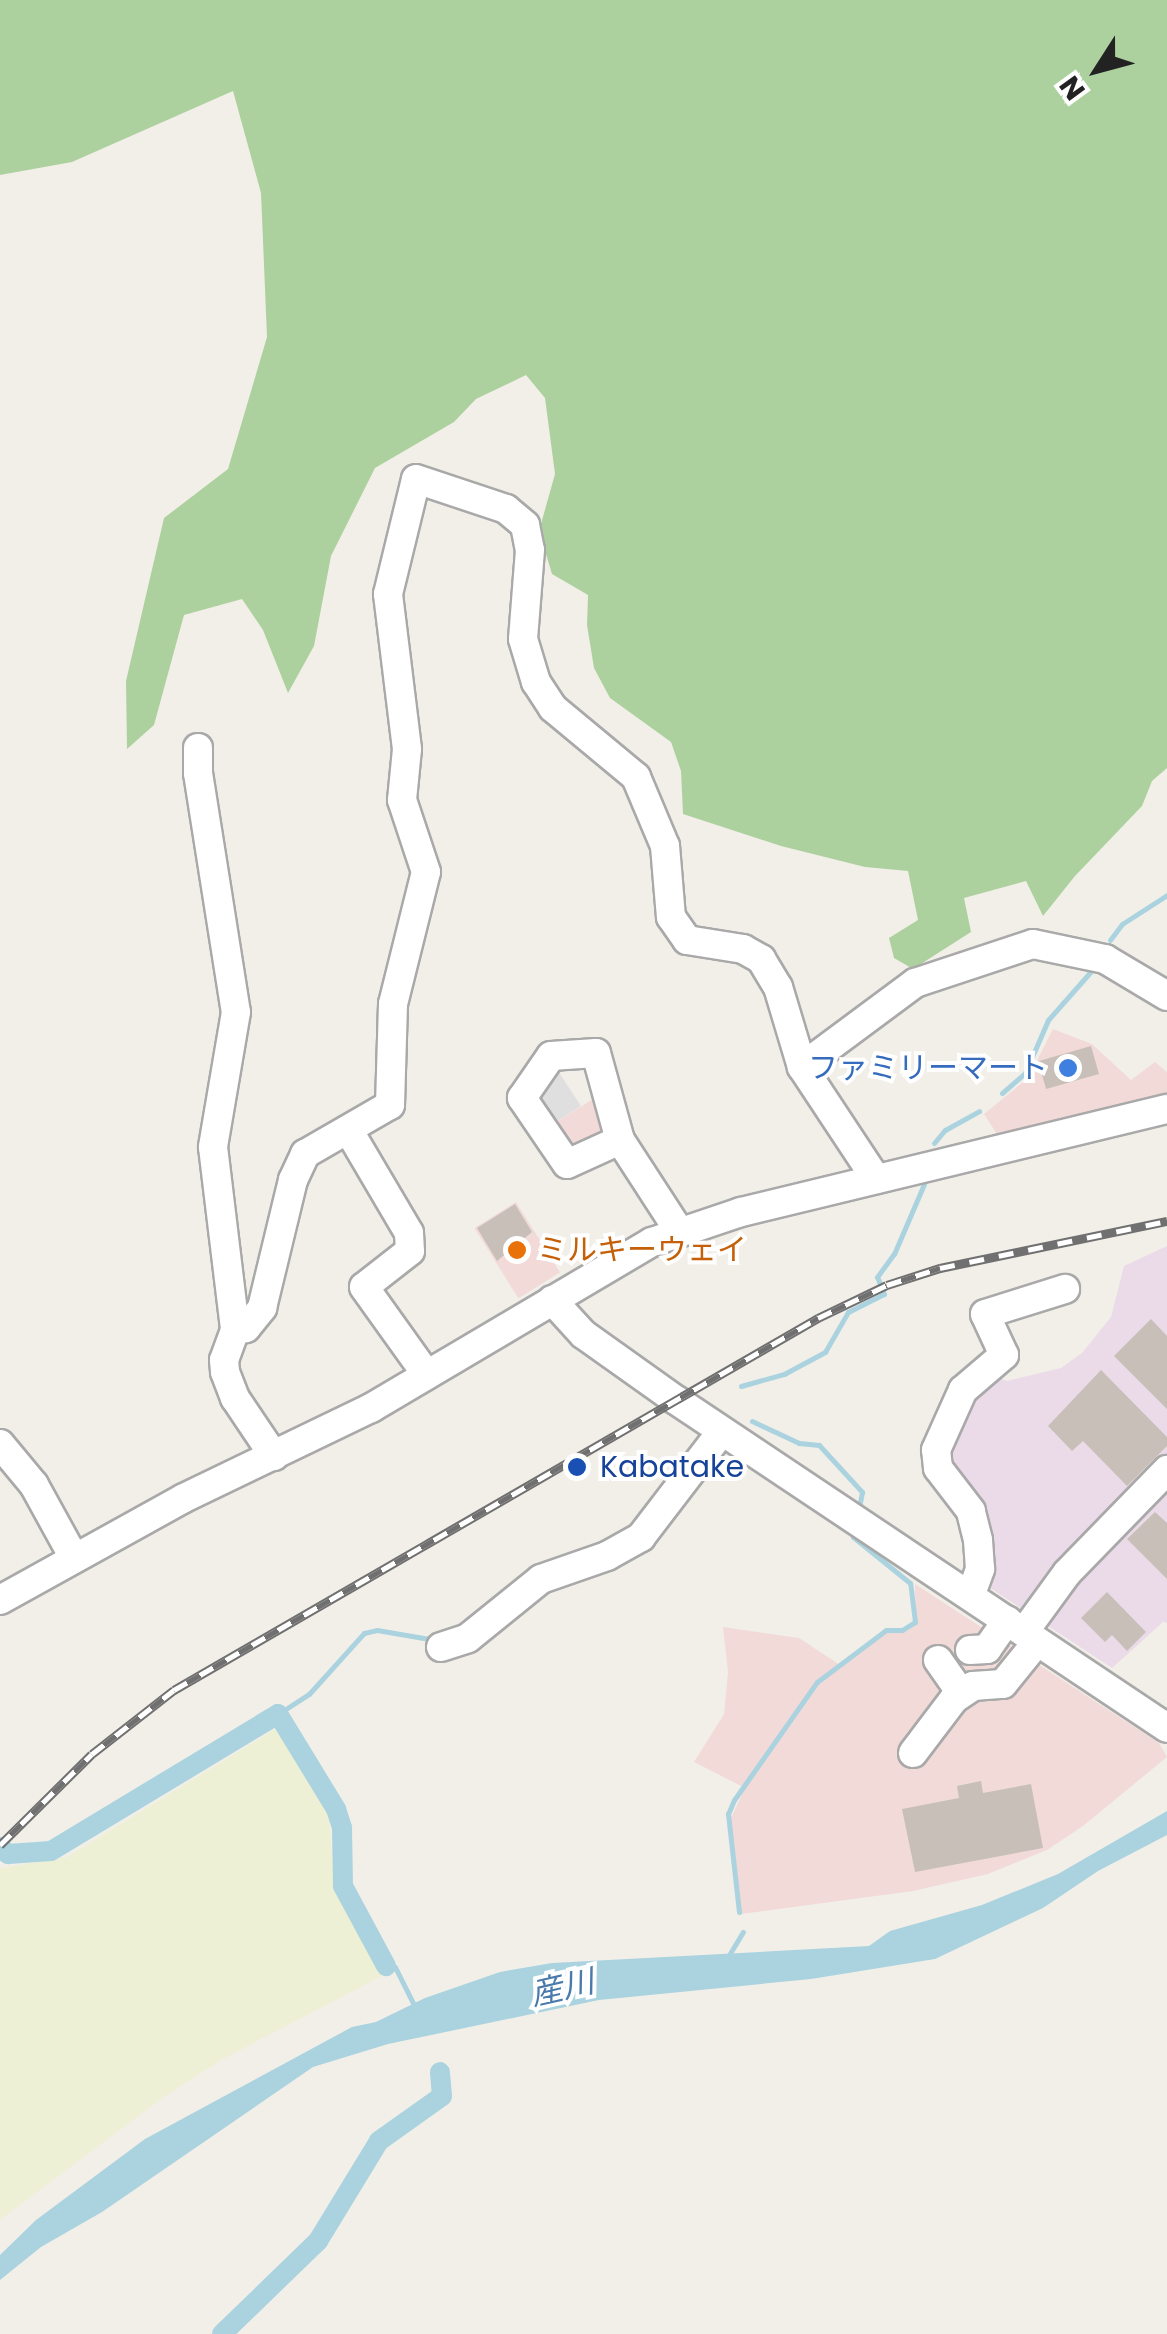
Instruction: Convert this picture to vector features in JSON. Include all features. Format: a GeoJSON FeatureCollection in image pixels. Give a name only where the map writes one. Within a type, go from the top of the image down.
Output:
{"type":"FeatureCollection","features":[{"type":"Feature","properties":{"kind":"street"},"geometry":{"type":"LineString","coordinates":[[235,1330],[246,1328],[262,1308],[293,1180],[305,1154],[390,1105],[392,1004],[426,872],[402,800],[407,749],[388,594],[416,479],[506,508],[525,525],[530,550],[523,639],[536,682],[553,708],[636,777],[665,846],[672,917],[687,940],[743,949],[762,960],[778,987],[802,1066],[876,1179]]}},
{"type":"Feature","properties":{"kind":"street"},"geometry":{"type":"LineString","coordinates":[[198,748],[198,773],[236,1012],[213,1147],[235,1330],[224,1360],[228,1385],[274,1456]]}},
{"type":"Feature","properties":{"kind":"street"},"geometry":{"type":"LineString","coordinates":[[802,1066],[916,983],[1034,944],[1105,959],[1167,996]]}},
{"type":"Feature","properties":{"kind":"street"},"geometry":{"type":"LineString","coordinates":[[0,1600],[73,1556],[427,1374],[628,1254],[679,1231],[1167,1108]]}},
{"type":"Feature","properties":{"kind":"street"},"geometry":{"type":"LineString","coordinates":[[349,1131],[409,1233],[410,1250],[364,1287],[427,1374]]}},
{"type":"Feature","properties":{"kind":"street"},"geometry":{"type":"LineString","coordinates":[[620,1140],[679,1231]]}},
{"type":"Feature","properties":{"kind":"street"},"geometry":{"type":"LineString","coordinates":[[971,1594],[980,1569],[971,1511],[938,1468],[936,1450],[963,1390],[1004,1356],[985,1314],[1066,1289]]}},
{"type":"Feature","properties":{"kind":"street"},"geometry":{"type":"LineString","coordinates":[[552,1300],[598,1346],[1167,1728]]}},
{"type":"Feature","properties":{"kind":"street"},"geometry":{"type":"LineString","coordinates":[[441,1647],[468,1638],[541,1580],[607,1556],[641,1537],[722,1432]]}},
{"type":"Feature","properties":{"kind":"street"},"geometry":{"type":"LineString","coordinates":[[0,1444],[34,1485],[73,1556]]}},
{"type":"Feature","properties":{"kind":"street"},"geometry":{"type":"LineString","coordinates":[[913,1753],[961,1693],[973,1686],[1002,1684],[1022,1631],[1067,1574],[1167,1470]]}},
{"type":"Feature","properties":{"kind":"street"},"geometry":{"type":"LineString","coordinates":[[970,1650],[987,1649],[1022,1631]]}},
{"type":"Feature","properties":{"kind":"street"},"geometry":{"type":"LineString","coordinates":[[938,1660],[961,1693]]}},
{"type":"Feature","properties":{"kind":"shaded area"},"geometry":{"type":"Polygon","coordinates":[[[1053,1029],[1092,1044],[1131,1080],[1155,1062],[1167,1072],[1167,1100],[1002,1142],[984,1114],[1028,1078],[1053,1029]]]}},
{"type":"Feature","properties":{"kind":"shaded area"},"geometry":{"type":"Polygon","coordinates":[[[554,1065],[581,1106],[550,1126],[528,1096],[554,1065]]]}},
{"type":"Feature","properties":{"kind":"shaded area"},"geometry":{"type":"Polygon","coordinates":[[[601,1094],[610,1130],[578,1151],[566,1149],[550,1126],[601,1094]]]}},
{"type":"Feature","properties":{"kind":"shaded area","name":"ミルキーウェイ"},"geometry":{"type":"Polygon","coordinates":[[[516,1202],[560,1272],[518,1298],[474,1228],[516,1202]]]}},
{"type":"Feature","properties":{"kind":"shaded area"},"geometry":{"type":"Polygon","coordinates":[[[1167,1246],[1167,1623],[1163,1622],[1112,1668],[984,1584],[946,1447],[951,1427],[992,1375],[1007,1381],[1061,1368],[1082,1353],[1111,1317],[1124,1266],[1167,1246]]]}},
{"type":"Feature","properties":{"kind":"shaded area"},"geometry":{"type":"Polygon","coordinates":[[[915,1584],[1159,1743],[1167,1757],[1083,1826],[1047,1850],[988,1874],[913,1891],[741,1914],[730,1820],[745,1788],[694,1762],[724,1714],[728,1672],[723,1627],[799,1638],[840,1665],[887,1632],[902,1632],[916,1623],[915,1584]]]}},
{"type":"Feature","properties":{"kind":"green space"},"geometry":{"type":"Polygon","coordinates":[[[0,0],[1167,0],[1167,768],[1152,781],[1142,806],[1043,916],[1026,881],[964,898],[971,932],[913,969],[894,958],[889,938],[918,920],[908,871],[865,867],[781,846],[683,814],[681,771],[671,742],[610,698],[594,668],[587,625],[588,595],[552,574],[539,531],[555,474],[545,398],[526,375],[476,399],[454,422],[375,468],[331,556],[314,646],[288,693],[263,630],[242,599],[184,615],[154,725],[127,749],[126,681],[164,518],[228,469],[267,337],[261,193],[233,91],[72,162],[0,175],[0,0]]]}},
{"type":"Feature","properties":{"kind":"green space"},"geometry":{"type":"Polygon","coordinates":[[[280,1726],[329,1812],[334,1884],[382,1976],[221,2060],[164,2097],[0,2220],[0,1868],[67,1857],[280,1726]]]}},
{"type":"Feature","properties":{"kind":"water","name":"産川"},"geometry":{"type":"Polygon","coordinates":[[[1167,1811],[1167,1835],[1098,1871],[1043,1908],[935,1959],[811,1979],[599,2000],[388,2044],[313,2067],[102,2212],[41,2247],[0,2280],[0,2255],[36,2220],[145,2139],[352,2027],[376,2022],[425,1998],[500,1972],[552,1963],[869,1946],[890,1931],[982,1905],[1058,1874],[1167,1811]]]}},
{"type":"Feature","properties":{"kind":"building","name":"ファミリーマート"},"geometry":{"type":"Polygon","coordinates":[[[1091,1046],[1099,1074],[1046,1089],[1038,1061],[1091,1046]]]}},
{"type":"Feature","properties":{"kind":"building"},"geometry":{"type":"Polygon","coordinates":[[[515,1204],[532,1232],[497,1261],[477,1228],[515,1204]]]}},
{"type":"Feature","properties":{"kind":"building"},"geometry":{"type":"Polygon","coordinates":[[[1151,1319],[1167,1336],[1167,1409],[1114,1356],[1151,1319]]]}},
{"type":"Feature","properties":{"kind":"building"},"geometry":{"type":"Polygon","coordinates":[[[1101,1370],[1167,1437],[1167,1446],[1127,1486],[1083,1441],[1072,1451],[1048,1426],[1101,1370]]]}},
{"type":"Feature","properties":{"kind":"building"},"geometry":{"type":"Polygon","coordinates":[[[1155,1512],[1167,1523],[1167,1579],[1127,1539],[1155,1512]]]}},
{"type":"Feature","properties":{"kind":"building"},"geometry":{"type":"Polygon","coordinates":[[[1107,1592],[1146,1632],[1127,1651],[1112,1635],[1105,1642],[1081,1618],[1107,1592]]]}},
{"type":"Feature","properties":{"kind":"building"},"geometry":{"type":"Polygon","coordinates":[[[981,1781],[983,1793],[1031,1784],[1043,1848],[915,1872],[902,1809],[959,1798],[957,1786],[981,1781]]]}},
{"type":"Feature","properties":{"kind":"waterway"},"geometry":{"type":"LineString","coordinates":[[1110,940],[1122,924],[1167,895]]}},
{"type":"Feature","properties":{"kind":"waterway"},"geometry":{"type":"LineString","coordinates":[[1002,1093],[1025,1073],[1048,1020],[1093,969]]}},
{"type":"Feature","properties":{"kind":"waterway"},"geometry":{"type":"LineString","coordinates":[[934,1143],[945,1130],[979,1111]]}},
{"type":"Feature","properties":{"kind":"waterway"},"geometry":{"type":"LineString","coordinates":[[741,1386],[784,1374],[825,1352],[848,1312],[884,1294],[877,1277],[894,1254],[924,1184]]}},
{"type":"Feature","properties":{"kind":"waterway"},"geometry":{"type":"LineString","coordinates":[[752,1421],[799,1443],[819,1445],[862,1492],[858,1512]]}},
{"type":"Feature","properties":{"kind":"waterway"},"geometry":{"type":"LineString","coordinates":[[739,1912],[728,1814],[734,1800],[817,1682],[886,1630],[902,1630],[915,1622],[910,1583],[853,1537],[854,1533]]}},
{"type":"Feature","properties":{"kind":"waterway"},"geometry":{"type":"LineString","coordinates":[[278,1714],[309,1694],[364,1633],[377,1630],[435,1640]]}},
{"type":"Feature","properties":{"kind":"waterway"},"geometry":{"type":"LineString","coordinates":[[0,1847],[8,1854],[51,1851],[278,1714],[336,1809],[342,1828],[343,1886],[386,1966]]}},
{"type":"Feature","properties":{"kind":"waterway"},"geometry":{"type":"LineString","coordinates":[[729,1955],[743,1932]]}},
{"type":"Feature","properties":{"kind":"waterway"},"geometry":{"type":"LineString","coordinates":[[383,1961],[395,1967],[416,2009]]}},
{"type":"Feature","properties":{"kind":"waterway"},"geometry":{"type":"LineString","coordinates":[[222,2334],[318,2241],[379,2141],[442,2096],[440,2072]]}},
{"type":"Feature","properties":{"kind":"railway"},"geometry":{"type":"LineString","coordinates":[[0,1845],[92,1754],[174,1690],[818,1318],[887,1285],[940,1268],[1167,1221]]}},
{"type":"Feature","properties":{"kind":"place","name":"ファミリーマート"},"geometry":{"type":"Point","coordinates":[1068,1068]}},
{"type":"Feature","properties":{"kind":"place","name":"ミルキーウェイ"},"geometry":{"type":"Point","coordinates":[517,1250]}},
{"type":"Feature","properties":{"kind":"place","name":"Kabatake"},"geometry":{"type":"Point","coordinates":[577,1467]}}]}
